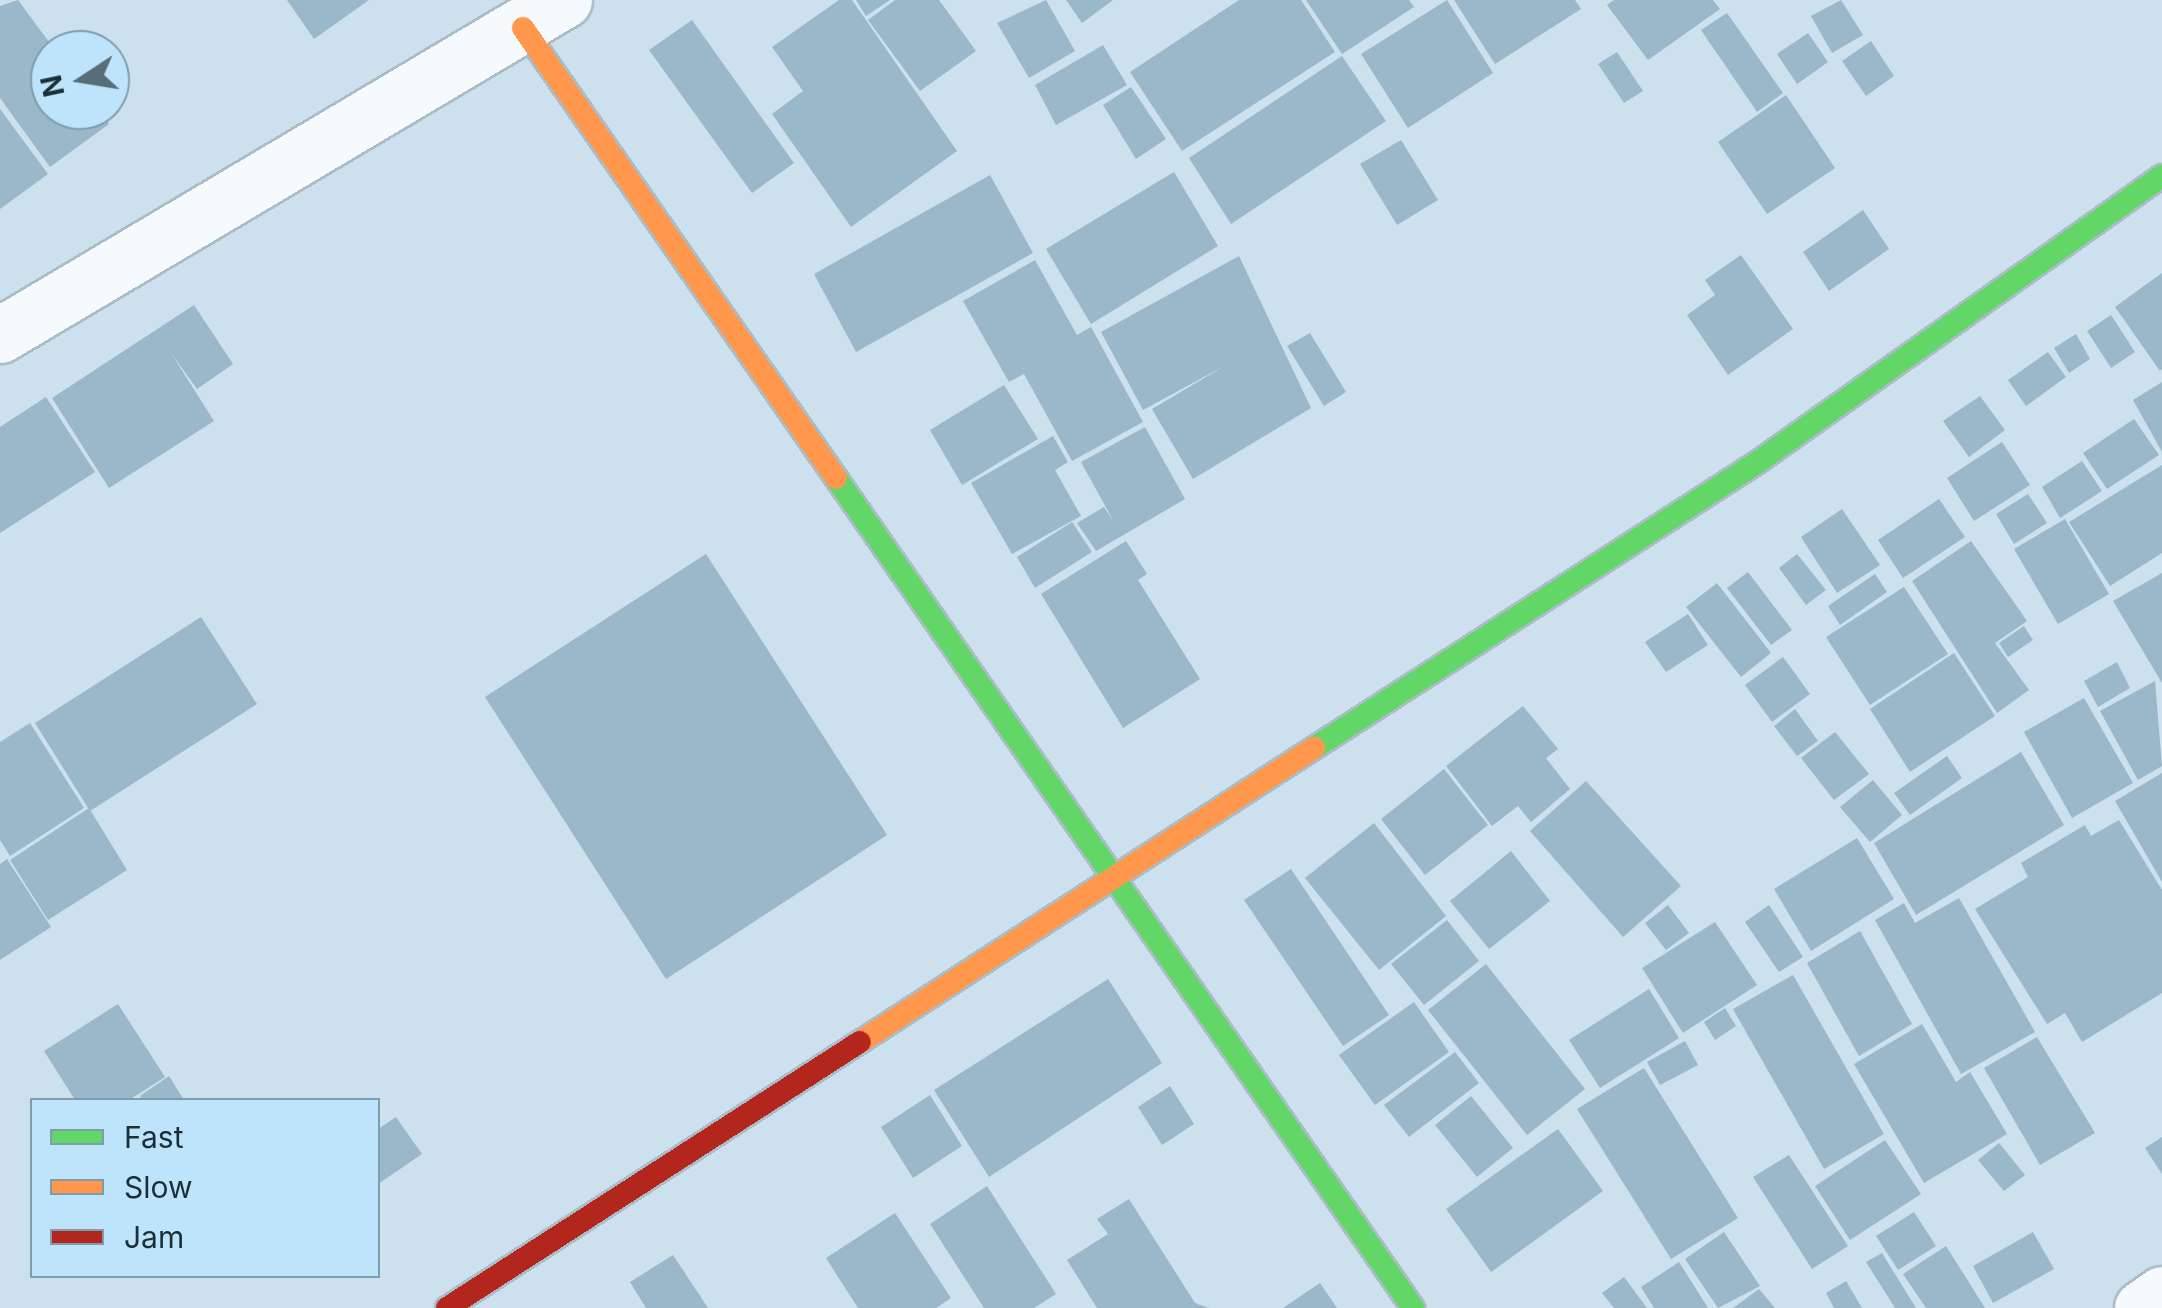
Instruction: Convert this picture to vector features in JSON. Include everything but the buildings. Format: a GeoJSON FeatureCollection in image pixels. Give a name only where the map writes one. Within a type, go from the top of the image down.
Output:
{"type":"FeatureCollection","features":[{"type":"Feature","properties":{"kind":"street"},"geometry":{"type":"LineString","coordinates":[[0,335],[544,14],[1118,875],[1413,1308]]}},
{"type":"Feature","properties":{"kind":"street"},"geometry":{"type":"LineString","coordinates":[[446,1308],[1758,462],[2162,176]]}},
{"type":"Feature","properties":{"kind":"street"},"geometry":{"type":"LineString","coordinates":[[2142,1308],[2162,1294]]}},
{"type":"Feature","properties":{"kind":"traffic: fast"},"geometry":{"type":"LineString","coordinates":[[1314,748],[1758,462],[2162,176]]}},
{"type":"Feature","properties":{"kind":"traffic: fast"},"geometry":{"type":"LineString","coordinates":[[836,478],[1413,1308]]}},
{"type":"Feature","properties":{"kind":"traffic: slow"},"geometry":{"type":"LineString","coordinates":[[523,28],[836,478]]}},
{"type":"Feature","properties":{"kind":"traffic: slow"},"geometry":{"type":"LineString","coordinates":[[860,1042],[1314,748]]}},
{"type":"Feature","properties":{"kind":"traffic: jam"},"geometry":{"type":"LineString","coordinates":[[447,1308],[860,1042]]}}]}
